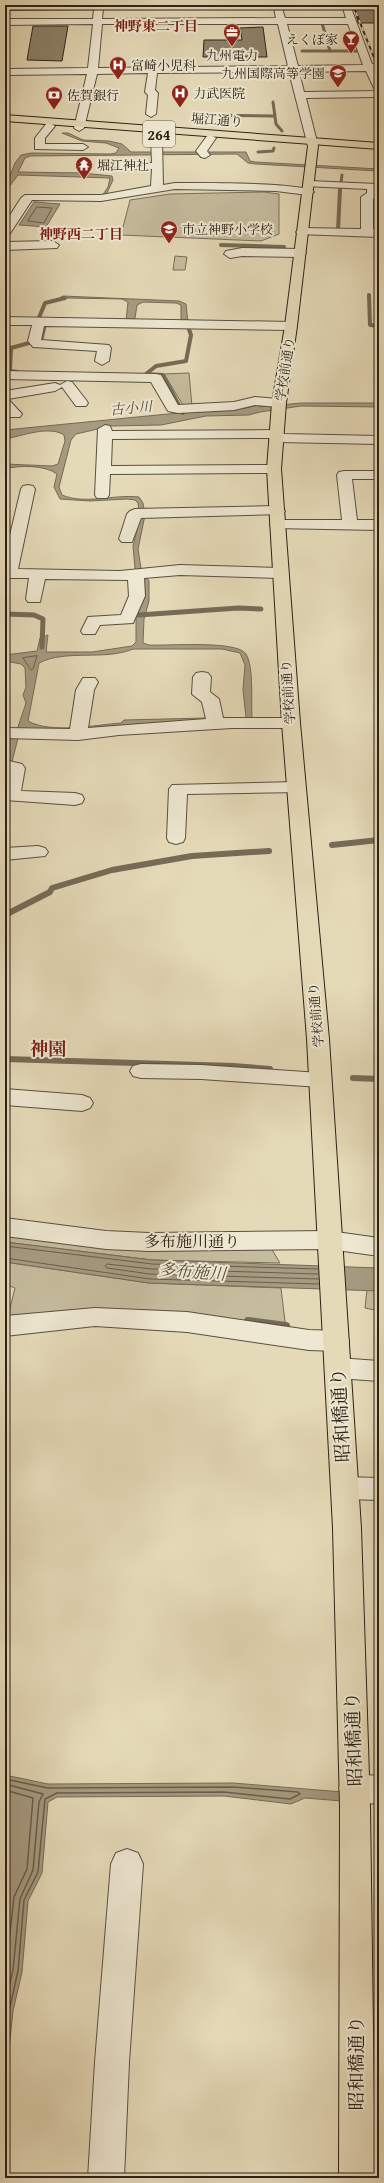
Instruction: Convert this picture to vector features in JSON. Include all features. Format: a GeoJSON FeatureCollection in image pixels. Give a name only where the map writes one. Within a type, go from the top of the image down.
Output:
{"type":"FeatureCollection","features":[{"type":"Feature","properties":{"kind":"main road","name":"堀江通り"},"geometry":{"type":"LineString","coordinates":[[5,118],[211,138],[379,146]]}},
{"type":"Feature","properties":{"kind":"main road","name":"堀江通り"},"geometry":{"type":"LineString","coordinates":[[5,122],[312,143],[379,151]]}},
{"type":"Feature","properties":{"kind":"main road","name":"学校前通り"},"geometry":{"type":"LineString","coordinates":[[312,143],[291,326],[279,403],[274,469],[291,723],[320,1080],[333,1301]]}},
{"type":"Feature","properties":{"kind":"main road","name":"昭和橋通り"},"geometry":{"type":"LineString","coordinates":[[333,1301],[338,1355],[344,1488],[367,1789],[357,2178]]}},
{"type":"Feature","properties":{"kind":"street"},"geometry":{"type":"LineString","coordinates":[[5,7],[277,5],[312,143]]}},
{"type":"Feature","properties":{"kind":"street"},"geometry":{"type":"LineString","coordinates":[[346,5],[350,21],[374,68],[379,88]]}},
{"type":"Feature","properties":{"kind":"street"},"geometry":{"type":"LineString","coordinates":[[80,126],[93,70],[100,6]]}},
{"type":"Feature","properties":{"kind":"street"},"geometry":{"type":"LineString","coordinates":[[42,22],[43,7]]}},
{"type":"Feature","properties":{"kind":"street"},"geometry":{"type":"LineString","coordinates":[[5,22],[350,21]]}},
{"type":"Feature","properties":{"kind":"street"},"geometry":{"type":"LineString","coordinates":[[5,72],[374,68]]}},
{"type":"Feature","properties":{"kind":"street"},"geometry":{"type":"LineString","coordinates":[[150,114],[153,93],[150,92],[153,70]]}},
{"type":"Feature","properties":{"kind":"street"},"geometry":{"type":"LineString","coordinates":[[300,95],[379,94]]}},
{"type":"Feature","properties":{"kind":"street"},"geometry":{"type":"LineString","coordinates":[[50,126],[40,138],[39,147],[83,147]]}},
{"type":"Feature","properties":{"kind":"street"},"geometry":{"type":"LineString","coordinates":[[157,188],[157,140],[162,134]]}},
{"type":"Feature","properties":{"kind":"street"},"geometry":{"type":"LineString","coordinates":[[203,153],[211,138]]}},
{"type":"Feature","properties":{"kind":"street"},"geometry":{"type":"LineString","coordinates":[[119,166],[157,158]]}},
{"type":"Feature","properties":{"kind":"street"},"geometry":{"type":"LineString","coordinates":[[5,233],[25,200],[30,197],[101,198],[157,188],[308,188],[373,186],[372,195],[367,196],[367,232]]}},
{"type":"Feature","properties":{"kind":"street"},"geometry":{"type":"LineString","coordinates":[[302,232],[379,233]]}},
{"type":"Feature","properties":{"kind":"street"},"geometry":{"type":"LineString","coordinates":[[5,246],[53,245]]}},
{"type":"Feature","properties":{"kind":"street"},"geometry":{"type":"LineString","coordinates":[[230,254],[242,252],[300,253]]}},
{"type":"Feature","properties":{"kind":"street"},"geometry":{"type":"LineString","coordinates":[[5,321],[291,326]]}},
{"type":"Feature","properties":{"kind":"street"},"geometry":{"type":"LineString","coordinates":[[39,322],[34,341],[38,344],[104,348],[102,361]]}},
{"type":"Feature","properties":{"kind":"street"},"geometry":{"type":"LineString","coordinates":[[5,375],[93,378],[156,378],[173,408],[182,409],[234,406],[255,401],[279,403]]}},
{"type":"Feature","properties":{"kind":"street"},"geometry":{"type":"LineString","coordinates":[[5,395],[84,382],[93,378]]}},
{"type":"Feature","properties":{"kind":"street"},"geometry":{"type":"LineString","coordinates":[[67,384],[81,403]]}},
{"type":"Feature","properties":{"kind":"street"},"geometry":{"type":"LineString","coordinates":[[5,402],[15,414]]}},
{"type":"Feature","properties":{"kind":"street"},"geometry":{"type":"LineString","coordinates":[[102,495],[105,432],[379,440]]}},
{"type":"Feature","properties":{"kind":"street"},"geometry":{"type":"LineString","coordinates":[[104,470],[274,469]]}},
{"type":"Feature","properties":{"kind":"street"},"geometry":{"type":"LineString","coordinates":[[350,525],[344,475],[379,475]]}},
{"type":"Feature","properties":{"kind":"street"},"geometry":{"type":"LineString","coordinates":[[28,489],[7,573],[142,574],[180,570],[280,573]]}},
{"type":"Feature","properties":{"kind":"street"},"geometry":{"type":"LineString","coordinates":[[127,539],[142,513],[190,506],[277,518],[350,525],[379,525]]}},
{"type":"Feature","properties":{"kind":"street"},"geometry":{"type":"LineString","coordinates":[[34,599],[38,574]]}},
{"type":"Feature","properties":{"kind":"street"},"geometry":{"type":"LineString","coordinates":[[89,631],[94,620],[127,620],[137,596],[142,574]]}},
{"type":"Feature","properties":{"kind":"street"},"geometry":{"type":"LineString","coordinates":[[202,677],[201,694],[210,700],[215,721]]}},
{"type":"Feature","properties":{"kind":"street"},"geometry":{"type":"LineString","coordinates":[[78,730],[85,690],[89,682]]}},
{"type":"Feature","properties":{"kind":"street"},"geometry":{"type":"LineString","coordinates":[[13,733],[119,730],[215,721],[291,723]]}},
{"type":"Feature","properties":{"kind":"street"},"geometry":{"type":"LineString","coordinates":[[10,766],[16,768],[11,796],[75,799]]}},
{"type":"Feature","properties":{"kind":"street"},"geometry":{"type":"LineString","coordinates":[[176,838],[178,789],[296,788]]}},
{"type":"Feature","properties":{"kind":"street"},"geometry":{"type":"LineString","coordinates":[[5,854],[38,852]]}},
{"type":"Feature","properties":{"kind":"street"},"geometry":{"type":"LineString","coordinates":[[141,1071],[201,1072],[320,1080]]}},
{"type":"Feature","properties":{"kind":"street"},"geometry":{"type":"LineString","coordinates":[[5,1097],[82,1102]]}},
{"type":"Feature","properties":{"kind":"street","name":"多布施川通り"},"geometry":{"type":"LineString","coordinates":[[5,1227],[106,1240],[149,1242],[329,1240],[379,1247]]}},
{"type":"Feature","properties":{"kind":"street"},"geometry":{"type":"LineString","coordinates":[[5,1326],[96,1317],[186,1322],[309,1340],[338,1355],[379,1371]]}},
{"type":"Feature","properties":{"kind":"street"},"geometry":{"type":"LineString","coordinates":[[344,1488],[379,1489]]}},
{"type":"Feature","properties":{"kind":"street"},"geometry":{"type":"LineString","coordinates":[[106,2178],[112,2062],[127,1864]]}},
{"type":"Feature","properties":{"kind":"shaded area"},"geometry":{"type":"Polygon","coordinates":[[[264,192],[279,194],[279,234],[261,241],[121,235],[130,200],[170,194],[264,192]]]}},
{"type":"Feature","properties":{"kind":"shaded area"},"geometry":{"type":"Polygon","coordinates":[[[175,256],[187,257],[185,270],[173,270],[175,256]]]}},
{"type":"Feature","properties":{"kind":"shaded area"},"geometry":{"type":"Polygon","coordinates":[[[189,373],[192,406],[183,405],[164,374],[189,373]]]}},
{"type":"Feature","properties":{"kind":"shaded area"},"geometry":{"type":"Polygon","coordinates":[[[5,1234],[271,1248],[280,1263],[152,1260],[5,1242],[5,1234]]]}},
{"type":"Feature","properties":{"kind":"shaded area"},"geometry":{"type":"Polygon","coordinates":[[[5,1262],[149,1283],[281,1288],[286,1330],[178,1317],[8,1316],[15,1288],[5,1284],[5,1262]]]}},
{"type":"Feature","properties":{"kind":"shaded area"},"geometry":{"type":"Polygon","coordinates":[[[367,1289],[379,1291],[379,1311],[365,1308],[367,1289]]]}},
{"type":"Feature","properties":{"kind":"water"},"geometry":{"type":"Polygon","coordinates":[[[62,133],[68,133],[83,140],[109,141],[122,144],[131,152],[246,152],[250,161],[255,162],[379,169],[379,171],[256,164],[248,163],[237,154],[30,156],[25,158],[18,172],[82,173],[112,176],[113,180],[106,195],[102,196],[108,187],[110,178],[18,175],[9,187],[5,189],[15,163],[21,155],[31,153],[111,154],[116,153],[119,148],[106,143],[82,141],[62,133]]]}},
{"type":"Feature","properties":{"kind":"water"},"geometry":{"type":"Polygon","coordinates":[[[34,202],[60,204],[46,227],[19,225],[34,202]]]}},
{"type":"Feature","properties":{"kind":"water"},"geometry":{"type":"Polygon","coordinates":[[[63,296],[179,301],[186,304],[188,323],[181,319],[181,305],[176,303],[143,302],[137,305],[135,318],[126,321],[128,302],[122,299],[68,298],[56,300],[63,296]]]}},
{"type":"Feature","properties":{"kind":"water"},"geometry":{"type":"Polygon","coordinates":[[[301,403],[379,403],[379,407],[301,406],[249,415],[206,416],[161,425],[111,426],[76,434],[71,440],[59,487],[62,495],[80,499],[129,496],[139,497],[143,503],[145,515],[138,549],[141,568],[149,581],[149,601],[144,619],[143,643],[149,645],[216,645],[240,650],[246,654],[249,660],[252,685],[252,718],[249,719],[246,717],[243,690],[245,665],[240,653],[222,649],[133,649],[110,654],[50,659],[39,663],[28,721],[38,725],[73,728],[121,723],[124,720],[206,718],[209,720],[18,738],[5,790],[5,755],[9,739],[18,727],[26,703],[23,695],[26,687],[25,668],[21,664],[5,661],[5,655],[37,651],[40,638],[48,635],[46,652],[92,652],[132,646],[136,642],[136,616],[143,601],[144,581],[135,568],[133,546],[140,518],[138,503],[135,500],[127,499],[90,501],[60,499],[54,487],[57,474],[52,471],[39,467],[17,467],[5,469],[5,464],[52,466],[58,464],[65,441],[64,435],[51,431],[35,432],[5,439],[5,430],[246,408],[258,405],[260,407],[301,403]]]}},
{"type":"Feature","properties":{"kind":"water","name":"多布施川"},"geometry":{"type":"Polygon","coordinates":[[[5,1242],[152,1260],[379,1268],[379,1291],[149,1283],[5,1262],[5,1242]]]}},
{"type":"Feature","properties":{"kind":"water"},"geometry":{"type":"Polygon","coordinates":[[[5,1775],[48,1784],[233,1783],[379,1795],[379,1804],[305,1798],[291,1804],[224,1796],[57,1797],[48,1802],[42,1873],[28,1901],[22,1972],[13,2011],[5,2087],[5,1775]]]}},
{"type":"Feature","properties":{"kind":"building"},"geometry":{"type":"Polygon","coordinates":[[[354,5],[379,5],[379,23],[358,23],[354,5]]]}},
{"type":"Feature","properties":{"kind":"building"},"geometry":{"type":"Polygon","coordinates":[[[33,26],[68,26],[62,61],[27,60],[33,26]]]}},
{"type":"Feature","properties":{"kind":"building","name":"九州電力"},"geometry":{"type":"Polygon","coordinates":[[[263,27],[267,57],[203,57],[204,40],[242,40],[240,28],[263,27]]]}},
{"type":"Feature","properties":{"kind":"waterway"},"geometry":{"type":"LineString","coordinates":[[314,23],[322,23],[330,51]]}},
{"type":"Feature","properties":{"kind":"waterway"},"geometry":{"type":"LineString","coordinates":[[302,51],[330,51]]}},
{"type":"Feature","properties":{"kind":"waterway"},"geometry":{"type":"LineString","coordinates":[[330,51],[358,51]]}},
{"type":"Feature","properties":{"kind":"waterway"},"geometry":{"type":"LineString","coordinates":[[273,102],[276,124],[282,131]]}},
{"type":"Feature","properties":{"kind":"waterway"},"geometry":{"type":"LineString","coordinates":[[200,115],[274,116]]}},
{"type":"Feature","properties":{"kind":"waterway"},"geometry":{"type":"LineString","coordinates":[[258,152],[273,151],[274,148]]}},
{"type":"Feature","properties":{"kind":"waterway"},"geometry":{"type":"LineString","coordinates":[[341,183],[342,175]]}},
{"type":"Feature","properties":{"kind":"waterway"},"geometry":{"type":"LineString","coordinates":[[340,185],[340,190]]}},
{"type":"Feature","properties":{"kind":"waterway"},"geometry":{"type":"LineString","coordinates":[[338,230],[340,190]]}},
{"type":"Feature","properties":{"kind":"waterway"},"geometry":{"type":"LineString","coordinates":[[221,245],[284,247]]}},
{"type":"Feature","properties":{"kind":"waterway"},"geometry":{"type":"LineString","coordinates":[[369,295],[370,325],[379,326]]}},
{"type":"Feature","properties":{"kind":"waterway"},"geometry":{"type":"LineString","coordinates":[[46,320],[38,320],[45,303],[65,298]]}},
{"type":"Feature","properties":{"kind":"waterway"},"geometry":{"type":"LineString","coordinates":[[183,413],[163,375],[146,374],[156,366],[186,361],[191,335],[186,321]]}},
{"type":"Feature","properties":{"kind":"waterway"},"geometry":{"type":"LineString","coordinates":[[41,341],[45,324]]}},
{"type":"Feature","properties":{"kind":"waterway"},"geometry":{"type":"LineString","coordinates":[[11,348],[29,343]]}},
{"type":"Feature","properties":{"kind":"waterway"},"geometry":{"type":"LineString","coordinates":[[5,348],[11,348]]}},
{"type":"Feature","properties":{"kind":"waterway"},"geometry":{"type":"LineString","coordinates":[[11,348],[10,371],[18,372]]}},
{"type":"Feature","properties":{"kind":"waterway"},"geometry":{"type":"LineString","coordinates":[[139,615],[238,608],[261,609]]}},
{"type":"Feature","properties":{"kind":"waterway"},"geometry":{"type":"LineString","coordinates":[[5,614],[34,615],[43,619],[42,647]]}},
{"type":"Feature","properties":{"kind":"waterway"},"geometry":{"type":"LineString","coordinates":[[332,845],[379,840]]}},
{"type":"Feature","properties":{"kind":"waterway"},"geometry":{"type":"LineString","coordinates":[[5,915],[50,892],[52,888],[112,870],[192,856],[269,851]]}},
{"type":"Feature","properties":{"kind":"waterway"},"geometry":{"type":"LineString","coordinates":[[5,1059],[233,1066],[270,1069]]}},
{"type":"Feature","properties":{"kind":"waterway"},"geometry":{"type":"LineString","coordinates":[[353,1078],[379,1079]]}},
{"type":"Feature","properties":{"kind":"waterway"},"geometry":{"type":"LineString","coordinates":[[248,1321],[286,1326]]}},
{"type":"Feature","properties":{"kind":"railway"},"geometry":{"type":"LineString","coordinates":[[353,5],[379,70]]}},
{"type":"Feature","properties":{"kind":"railway"},"geometry":{"type":"LineString","coordinates":[[375,5],[379,19]]}},
{"type":"Feature","properties":{"kind":"place","name":"九州電力"},"geometry":{"type":"Point","coordinates":[232,47]}},
{"type":"Feature","properties":{"kind":"place","name":"えくぼ家"},"geometry":{"type":"Point","coordinates":[351,54]}},
{"type":"Feature","properties":{"kind":"place","name":"富崎小児科"},"geometry":{"type":"Point","coordinates":[118,80]}},
{"type":"Feature","properties":{"kind":"place","name":"九州国際高等学園"},"geometry":{"type":"Point","coordinates":[338,88]}},
{"type":"Feature","properties":{"kind":"place","name":"力武医院"},"geometry":{"type":"Point","coordinates":[180,108]}},
{"type":"Feature","properties":{"kind":"place","name":"佐賀銀行"},"geometry":{"type":"Point","coordinates":[54,110]}},
{"type":"Feature","properties":{"kind":"place","name":"堀江神社"},"geometry":{"type":"Point","coordinates":[84,180]}},
{"type":"Feature","properties":{"kind":"place","name":"市立神野小学校"},"geometry":{"type":"Point","coordinates":[169,244]}},
{"type":"Feature","properties":{"kind":"district","name":"神野東二丁目"},"geometry":{"type":"Point","coordinates":[156,26]}},
{"type":"Feature","properties":{"kind":"district","name":"神野西二丁目"},"geometry":{"type":"Point","coordinates":[81,234]}},
{"type":"Feature","properties":{"kind":"district","name":"神園"},"geometry":{"type":"Point","coordinates":[48,1048]}},
{"type":"Feature","properties":{"kind":"water label","name":"古小川"},"geometry":{"type":"Point","coordinates":[131,408]}}]}
